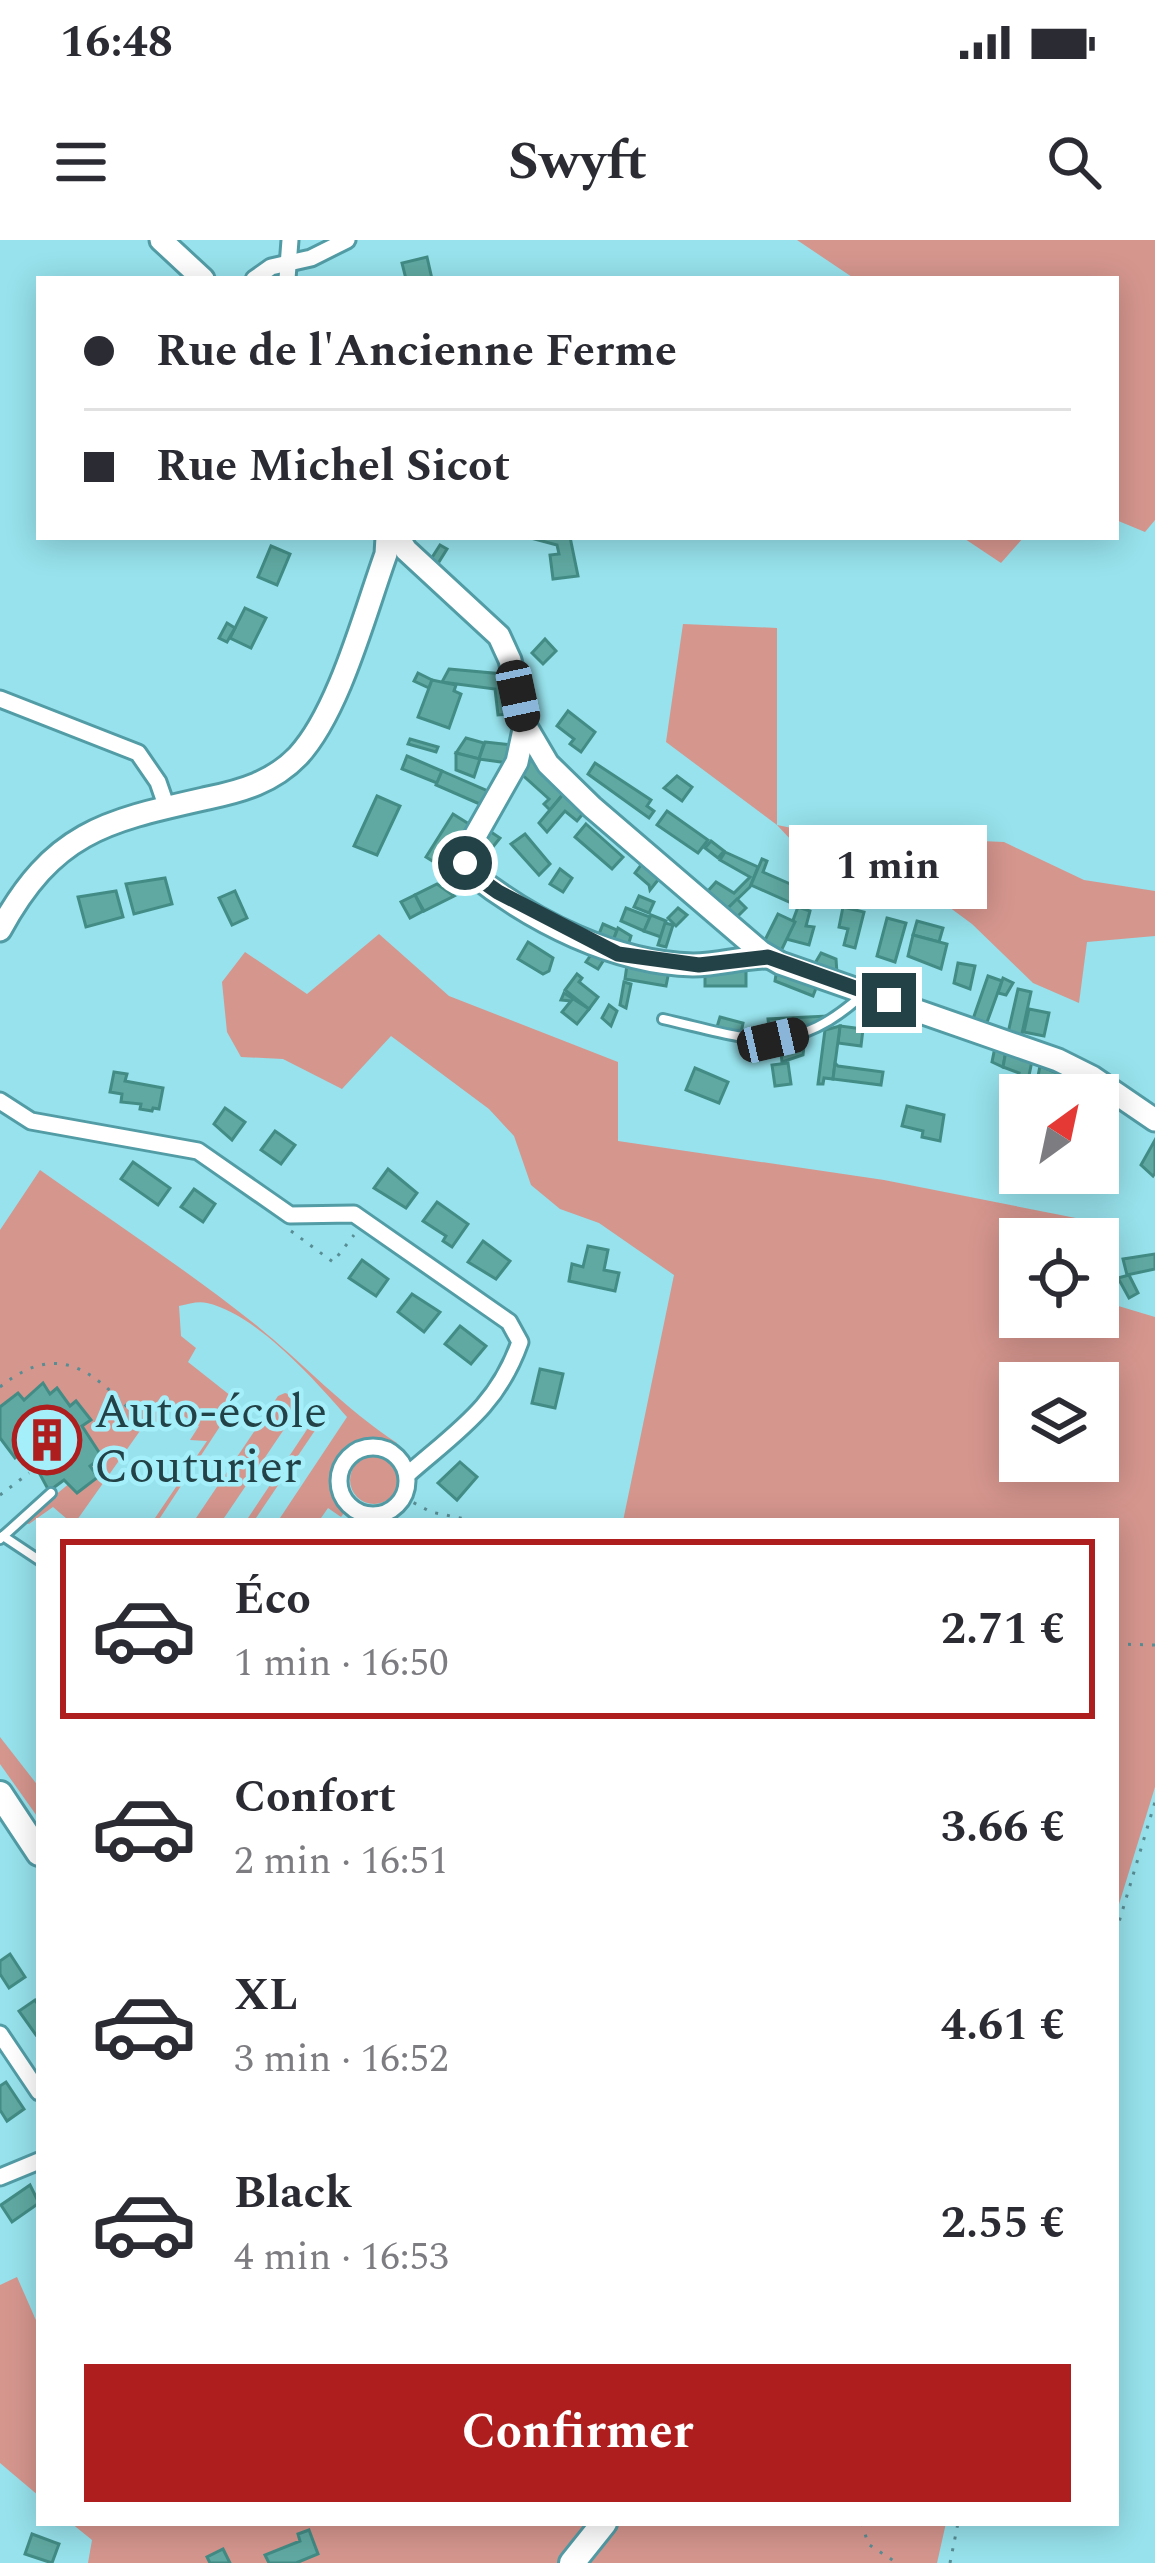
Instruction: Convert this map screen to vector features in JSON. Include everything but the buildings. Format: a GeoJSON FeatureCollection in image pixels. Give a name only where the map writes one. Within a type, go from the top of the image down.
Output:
{"type":"FeatureCollection","features":[{"type":"Feature","properties":{"kind":"main road"},"geometry":{"type":"LineString","coordinates":[[0,1795],[36,1849]]}},
{"type":"Feature","properties":{"kind":"main road"},"geometry":{"type":"LineString","coordinates":[[572,2563],[602,2526]]}},
{"type":"Feature","properties":{"kind":"street"},"geometry":{"type":"LineString","coordinates":[[161,240],[199,276]]}},
{"type":"Feature","properties":{"kind":"street"},"geometry":{"type":"LineString","coordinates":[[288,271],[290,240]]}},
{"type":"Feature","properties":{"kind":"street"},"geometry":{"type":"LineString","coordinates":[[258,276],[272,267],[288,271],[347,240]]}},
{"type":"Feature","properties":{"kind":"street"},"geometry":{"type":"LineString","coordinates":[[0,930],[32,880],[74,841],[110,822],[241,791],[273,776],[297,757],[331,704],[393,551],[423,566],[499,636],[510,660],[525,725],[543,758],[566,783],[768,957],[1073,1066],[1155,1120]]}},
{"type":"Feature","properties":{"kind":"street"},"geometry":{"type":"LineString","coordinates":[[0,699],[139,753],[158,782],[167,808]]}},
{"type":"Feature","properties":{"kind":"street"},"geometry":{"type":"LineString","coordinates":[[525,725],[518,762],[465,854],[471,873],[517,903],[618,954],[699,965],[768,957]]}},
{"type":"Feature","properties":{"kind":"street"},"geometry":{"type":"LineString","coordinates":[[0,1101],[31,1121],[198,1151],[290,1215],[354,1214],[509,1322],[520,1342],[508,1375],[489,1403],[406,1475]]}},
{"type":"Feature","properties":{"kind":"street"},"geometry":{"type":"LineString","coordinates":[[370,1447],[393,1454],[406,1475],[403,1497],[386,1512],[363,1514],[344,1500],[339,1477],[350,1456],[370,1447]]}},
{"type":"Feature","properties":{"kind":"street"},"geometry":{"type":"LineString","coordinates":[[0,2034],[36,2088]]}},
{"type":"Feature","properties":{"kind":"street"},"geometry":{"type":"LineString","coordinates":[[0,2177],[36,2162]]}},
{"type":"Feature","properties":{"kind":"lane"},"geometry":{"type":"LineString","coordinates":[[663,1018],[773,1040],[832,1022],[866,992]]}},
{"type":"Feature","properties":{"kind":"lane"},"geometry":{"type":"LineString","coordinates":[[36,1558],[1,1537],[52,1493]]}},
{"type":"Feature","properties":{"kind":"path"},"geometry":{"type":"LineString","coordinates":[[279,1222],[333,1262],[358,1230]]}},
{"type":"Feature","properties":{"kind":"path"},"geometry":{"type":"LineString","coordinates":[[0,1387],[26,1369],[74,1368],[105,1383],[143,1424],[167,1427]]}},
{"type":"Feature","properties":{"kind":"path"},"geometry":{"type":"LineString","coordinates":[[0,1495],[29,1473]]}},
{"type":"Feature","properties":{"kind":"path"},"geometry":{"type":"LineString","coordinates":[[403,1497],[431,1512],[460,1518]]}},
{"type":"Feature","properties":{"kind":"path"},"geometry":{"type":"LineString","coordinates":[[1119,1644],[1155,1645]]}},
{"type":"Feature","properties":{"kind":"path"},"geometry":{"type":"LineString","coordinates":[[1119,1922],[1155,1802]]}},
{"type":"Feature","properties":{"kind":"path"},"geometry":{"type":"LineString","coordinates":[[863,2526],[868,2545],[897,2563]]}},
{"type":"Feature","properties":{"kind":"path"},"geometry":{"type":"LineString","coordinates":[[950,2563],[957,2526]]}},
{"type":"Feature","properties":{"kind":"shaded area"},"geometry":{"type":"Polygon","coordinates":[[[797,240],[1155,240],[1155,520],[1145,532],[1119,521],[1119,276],[851,276],[797,240]]]}},
{"type":"Feature","properties":{"kind":"shaded area"},"geometry":{"type":"Polygon","coordinates":[[[966,540],[1021,540],[1001,563],[966,540]]]}},
{"type":"Feature","properties":{"kind":"shaded area"},"geometry":{"type":"Polygon","coordinates":[[[683,624],[777,628],[777,825],[666,742],[683,624]]]}},
{"type":"Feature","properties":{"kind":"shaded area"},"geometry":{"type":"Polygon","coordinates":[[[777,825],[822,834],[1004,842],[1084,880],[1155,891],[1155,936],[1087,942],[1079,1003],[1033,983],[972,924],[926,890],[806,856],[777,825]]]}},
{"type":"Feature","properties":{"kind":"shaded area"},"geometry":{"type":"Polygon","coordinates":[[[379,934],[449,996],[618,1062],[618,1141],[884,1180],[1076,1218],[999,1218],[999,1338],[1119,1338],[1119,1306],[1155,1317],[1155,1787],[1119,1904],[1119,1518],[624,1518],[674,1275],[599,1223],[560,1209],[531,1185],[514,1136],[489,1109],[391,1036],[342,1089],[283,1059],[241,1057],[227,1032],[222,982],[245,952],[307,994],[379,934]]]}},
{"type":"Feature","properties":{"kind":"shaded area"},"geometry":{"type":"Polygon","coordinates":[[[40,1170],[230,1305],[397,1443],[394,1447],[361,1442],[340,1456],[334,1484],[347,1509],[341,1517],[328,1508],[321,1518],[280,1518],[347,1417],[301,1367],[245,1320],[207,1303],[179,1306],[181,1336],[196,1348],[188,1362],[231,1396],[234,1405],[160,1518],[155,1518],[207,1441],[190,1440],[199,1426],[171,1408],[158,1427],[142,1428],[78,1518],[66,1518],[53,1507],[29,1524],[23,1522],[101,1457],[82,1426],[90,1420],[77,1402],[70,1406],[57,1389],[50,1394],[42,1384],[24,1400],[18,1393],[0,1407],[0,1230],[40,1170]]]}},
{"type":"Feature","properties":{"kind":"shaded area"},"geometry":{"type":"Polygon","coordinates":[[[278,1396],[295,1396],[297,1410],[224,1518],[196,1518],[278,1396]]]}},
{"type":"Feature","properties":{"kind":"shaded area"},"geometry":{"type":"Polygon","coordinates":[[[316,1416],[322,1420],[256,1518],[248,1518],[316,1416]]]}},
{"type":"Feature","properties":{"kind":"shaded area"},"geometry":{"type":"Polygon","coordinates":[[[374,1456],[391,1463],[398,1480],[391,1497],[374,1504],[357,1497],[350,1480],[357,1463],[374,1456]]]}},
{"type":"Feature","properties":{"kind":"shaded area"},"geometry":{"type":"Polygon","coordinates":[[[0,1737],[36,1783],[36,1815],[0,1764],[0,1737]]]}},
{"type":"Feature","properties":{"kind":"shaded area"},"geometry":{"type":"Polygon","coordinates":[[[17,2277],[36,2320],[36,2493],[0,2463],[0,2285],[17,2277]]]}},
{"type":"Feature","properties":{"kind":"shaded area"},"geometry":{"type":"Polygon","coordinates":[[[75,2526],[945,2526],[937,2563],[88,2563],[92,2540],[75,2526]]]}},
{"type":"Feature","properties":{"kind":"place","name":"Auto-école Couturier"},"geometry":{"type":"Point","coordinates":[47,1440]}},
{"type":"Feature","properties":{"kind":"route"},"geometry":{"type":"LineString","coordinates":[[465,863],[498,892],[618,954],[699,965],[768,957],[889,1000]]}}]}
